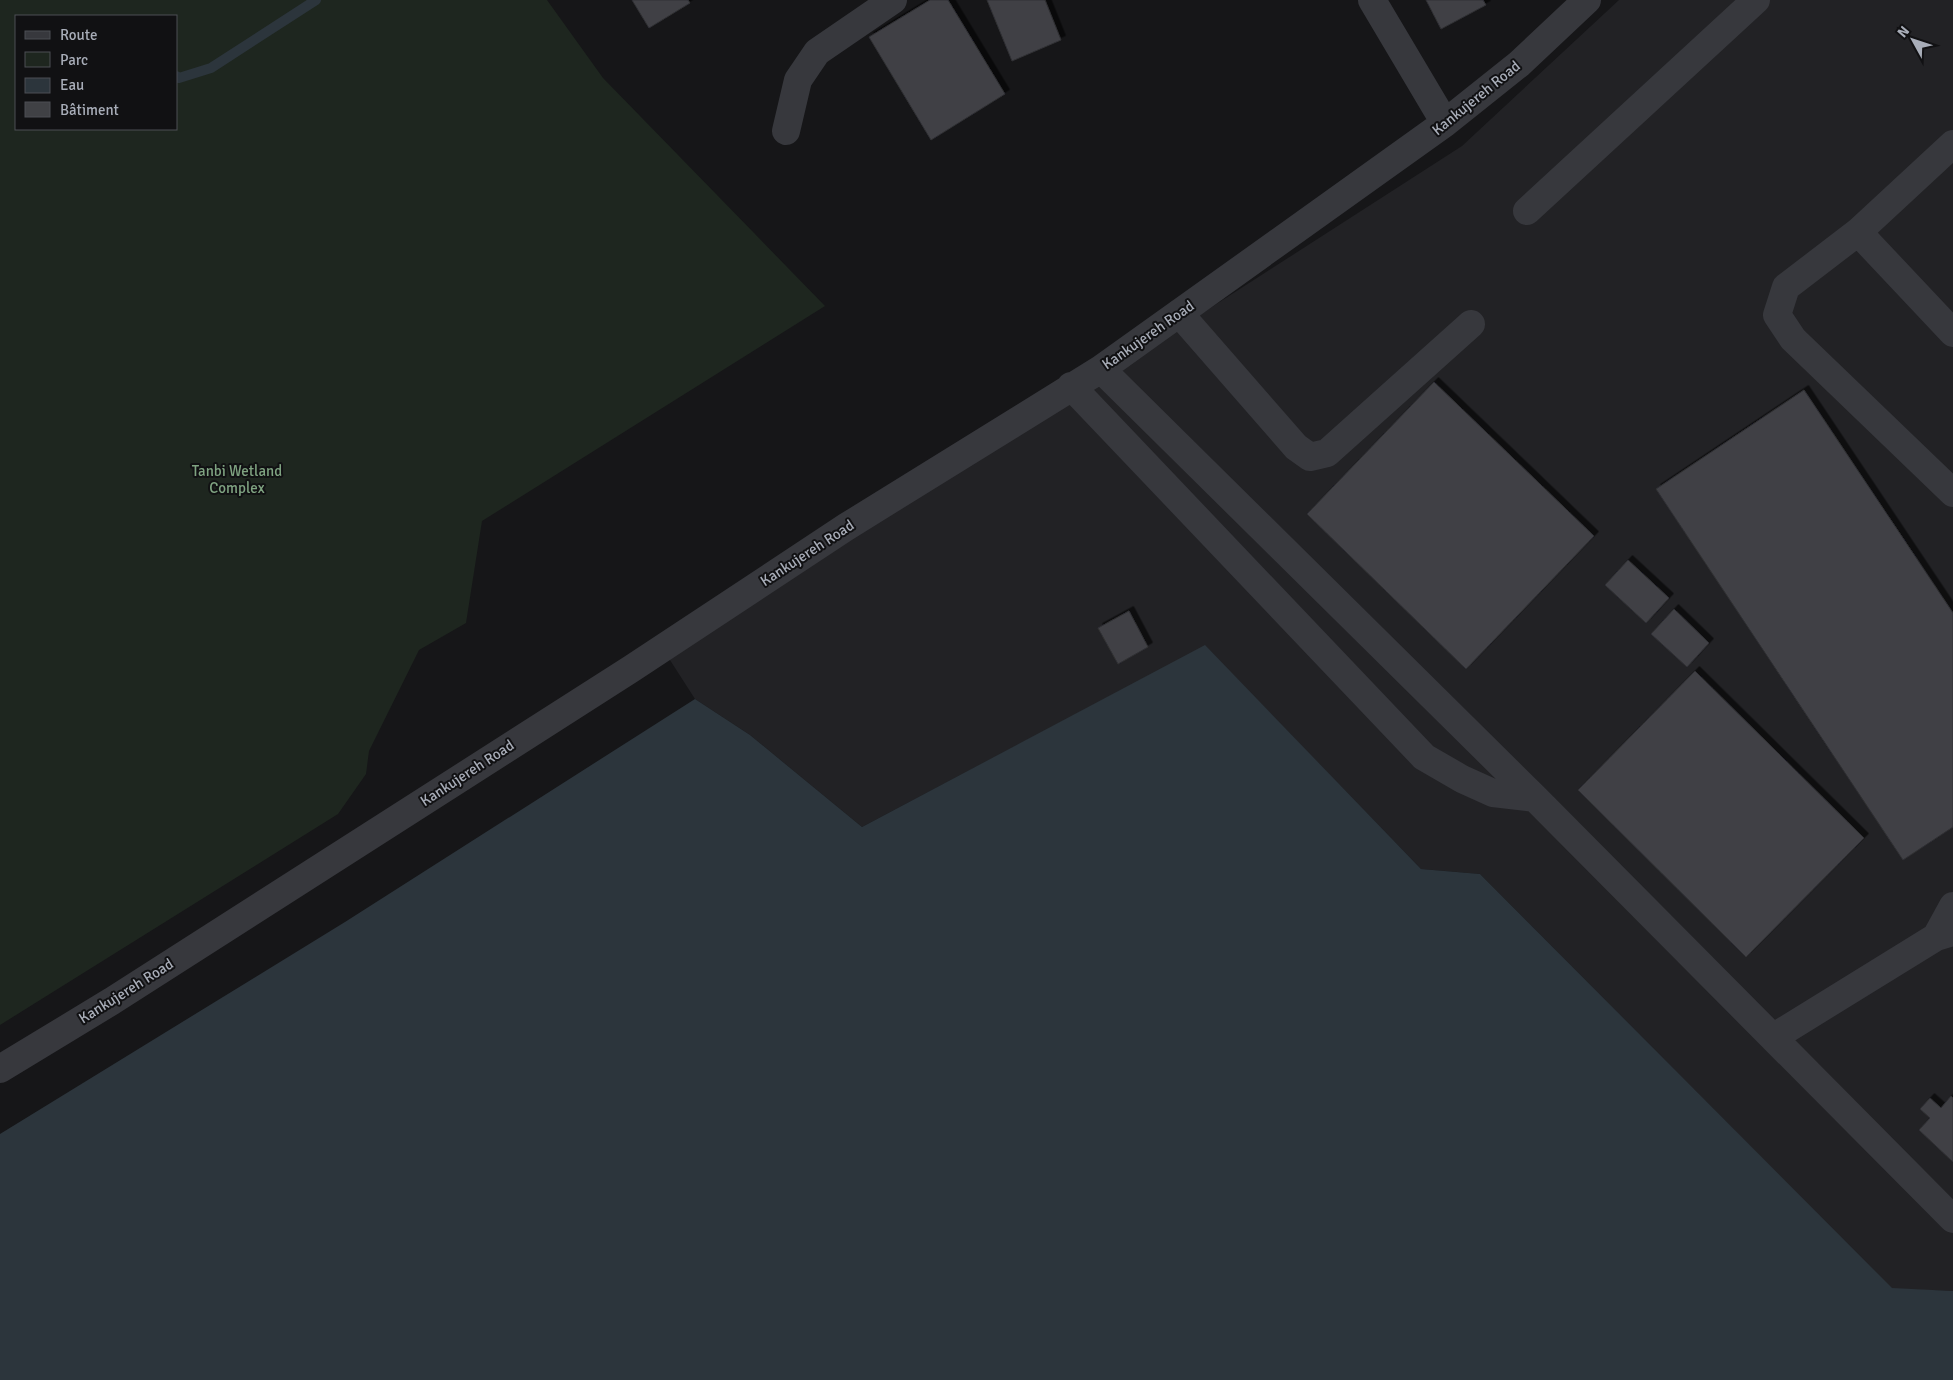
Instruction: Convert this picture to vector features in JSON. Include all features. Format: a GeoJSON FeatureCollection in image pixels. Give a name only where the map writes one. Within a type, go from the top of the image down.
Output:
{"type":"FeatureCollection","features":[{"type":"Feature","properties":{"kind":"street"},"geometry":{"type":"LineString","coordinates":[[786,131],[798,80],[817,52],[893,0]]}},
{"type":"Feature","properties":{"kind":"street"},"geometry":{"type":"LineString","coordinates":[[1372,0],[1445,123]]}},
{"type":"Feature","properties":{"kind":"street","name":"Kankujereh Road"},"geometry":{"type":"LineString","coordinates":[[0,1069],[112,1001],[631,669],[846,527],[1101,369],[1445,123],[1519,64],[1587,0]]}},
{"type":"Feature","properties":{"kind":"street"},"geometry":{"type":"LineString","coordinates":[[1526,211],[1756,0]]}},
{"type":"Feature","properties":{"kind":"street"},"geometry":{"type":"LineString","coordinates":[[1953,144],[1858,232],[1786,287],[1777,315],[1793,339],[1953,493]]}},
{"type":"Feature","properties":{"kind":"street"},"geometry":{"type":"LineString","coordinates":[[1858,232],[1953,333]]}},
{"type":"Feature","properties":{"kind":"street"},"geometry":{"type":"LineString","coordinates":[[1179,313],[1296,447],[1310,457],[1327,453],[1471,324]]}},
{"type":"Feature","properties":{"kind":"street"},"geometry":{"type":"LineString","coordinates":[[1101,369],[1535,798],[1953,1219]]}},
{"type":"Feature","properties":{"kind":"street"},"geometry":{"type":"LineString","coordinates":[[1071,386],[1424,757],[1462,779],[1493,793],[1535,798]]}},
{"type":"Feature","properties":{"kind":"street"},"geometry":{"type":"LineString","coordinates":[[1774,1037],[1945,935],[1953,906]]}},
{"type":"Feature","properties":{"kind":"shaded area"},"geometry":{"type":"Polygon","coordinates":[[[1619,0],[1953,0],[1953,1291],[1892,1289],[1480,874],[1421,869],[1205,646],[862,827],[750,735],[695,699],[668,657],[1462,146],[1619,0]]]}},
{"type":"Feature","properties":{"kind":"green space","name":"Tanbi Wetland Complex"},"geometry":{"type":"Polygon","coordinates":[[[0,0],[547,0],[603,78],[825,306],[482,521],[466,623],[419,650],[369,751],[366,774],[338,814],[0,1025],[0,0]]]}},
{"type":"Feature","properties":{"kind":"water"},"geometry":{"type":"Polygon","coordinates":[[[1205,645],[1421,869],[1480,874],[1892,1288],[1953,1291],[1953,1380],[0,1380],[0,1134],[345,922],[695,699],[750,735],[862,827],[1205,645]]]}},
{"type":"Feature","properties":{"kind":"building"},"geometry":{"type":"Polygon","coordinates":[[[632,0],[688,0],[690,3],[649,28],[632,0]]]}},
{"type":"Feature","properties":{"kind":"building"},"geometry":{"type":"Polygon","coordinates":[[[930,0],[948,0],[1005,94],[931,140],[869,37],[930,0]]]}},
{"type":"Feature","properties":{"kind":"building"},"geometry":{"type":"Polygon","coordinates":[[[987,0],[1045,0],[1061,40],[1012,61],[987,0]]]}},
{"type":"Feature","properties":{"kind":"building"},"geometry":{"type":"Polygon","coordinates":[[[1426,0],[1483,0],[1486,5],[1441,29],[1426,0]]]}},
{"type":"Feature","properties":{"kind":"building"},"geometry":{"type":"Polygon","coordinates":[[[1434,382],[1594,536],[1466,669],[1307,514],[1434,382]]]}},
{"type":"Feature","properties":{"kind":"building"},"geometry":{"type":"Polygon","coordinates":[[[1804,390],[1953,613],[1953,827],[1903,860],[1656,489],[1804,390]]]}},
{"type":"Feature","properties":{"kind":"building"},"geometry":{"type":"Polygon","coordinates":[[[1628,560],[1669,598],[1646,623],[1605,585],[1628,560]]]}},
{"type":"Feature","properties":{"kind":"building"},"geometry":{"type":"Polygon","coordinates":[[[1674,609],[1709,643],[1687,667],[1651,634],[1674,609]]]}},
{"type":"Feature","properties":{"kind":"building"},"geometry":{"type":"Polygon","coordinates":[[[1129,611],[1148,647],[1118,664],[1098,628],[1129,611]]]}},
{"type":"Feature","properties":{"kind":"building"},"geometry":{"type":"Polygon","coordinates":[[[1695,671],[1864,838],[1746,957],[1578,790],[1695,671]]]}},
{"type":"Feature","properties":{"kind":"building"},"geometry":{"type":"Polygon","coordinates":[[[1951,1096],[1953,1098],[1953,1162],[1919,1130],[1930,1118],[1920,1109],[1930,1098],[1941,1108],[1951,1096]]]}},
{"type":"Feature","properties":{"kind":"waterway"},"geometry":{"type":"LineString","coordinates":[[178,77],[211,68],[316,0]]}}]}
